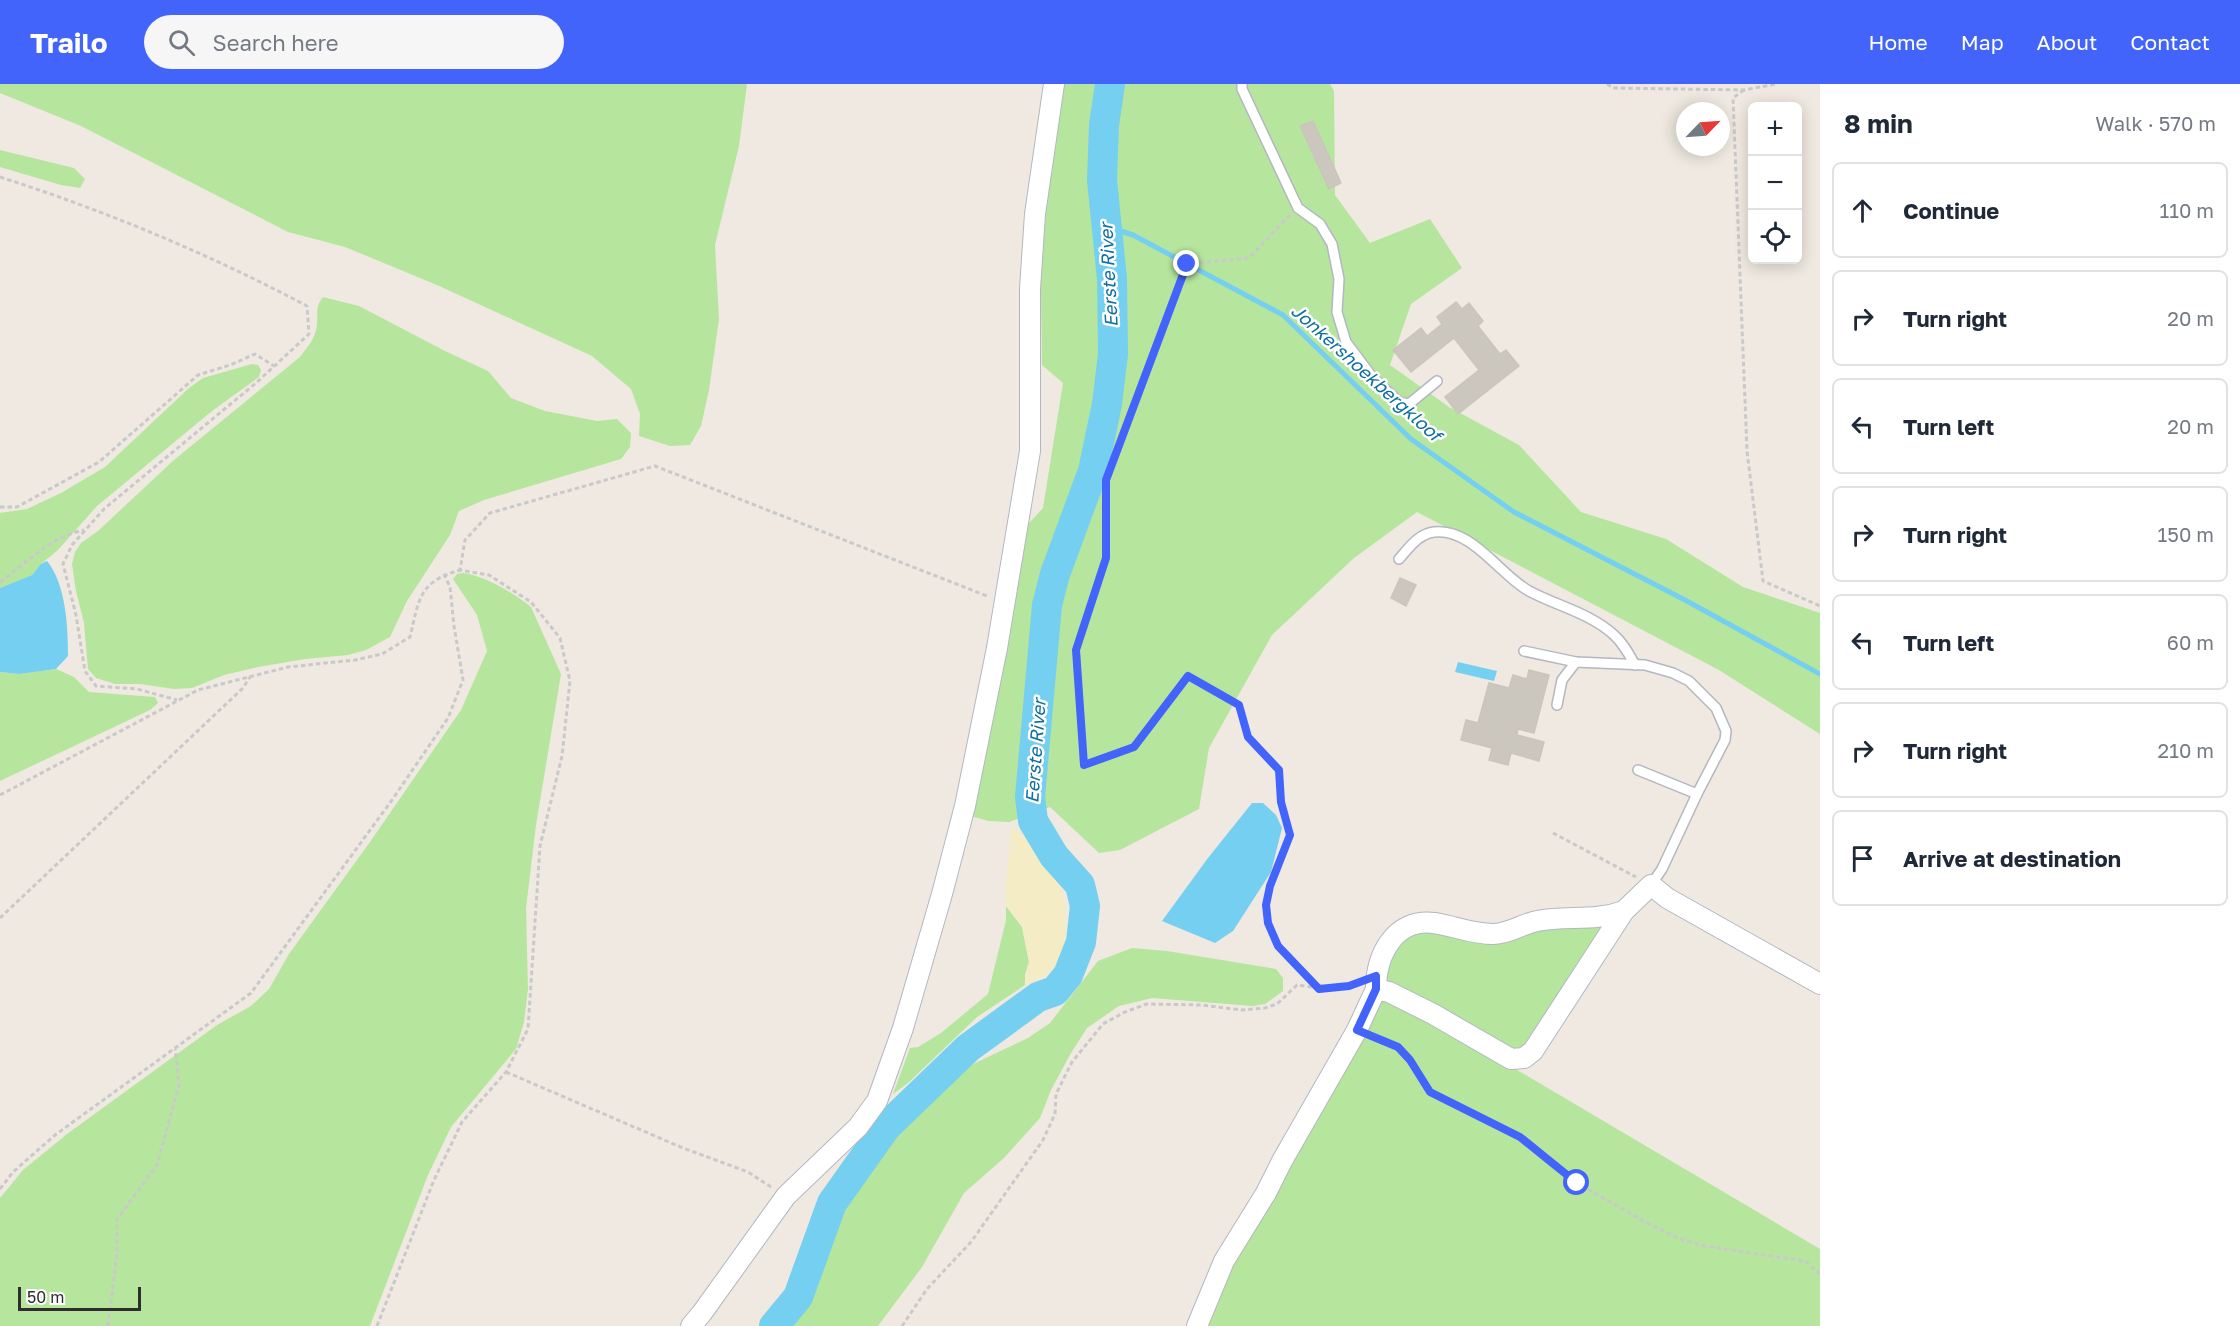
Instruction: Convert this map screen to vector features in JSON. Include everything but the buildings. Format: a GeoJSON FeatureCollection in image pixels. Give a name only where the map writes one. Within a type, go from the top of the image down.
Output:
{"type":"FeatureCollection","features":[{"type":"Feature","properties":{"kind":"street"},"geometry":{"type":"LineString","coordinates":[[691,1326],[786,1196],[858,1127],[877,1101],[903,1028],[965,806],[1005,603],[1030,451],[1030,289],[1035,214],[1054,84]]}},
{"type":"Feature","properties":{"kind":"street"},"geometry":{"type":"LineString","coordinates":[[1376,982],[1389,992],[1433,1014],[1511,1059],[1524,1058],[1533,1051],[1624,910],[1651,885],[1667,898],[1820,984]]}},
{"type":"Feature","properties":{"kind":"street"},"geometry":{"type":"LineString","coordinates":[[1197,1326],[1224,1261],[1266,1193],[1281,1161],[1357,1030],[1376,982],[1381,954],[1390,938],[1400,930],[1415,924],[1431,922],[1469,931],[1496,934],[1537,921],[1587,919],[1624,910]]}},
{"type":"Feature","properties":{"kind":"lane"},"geometry":{"type":"LineString","coordinates":[[1242,84],[1298,208],[1320,224],[1332,244],[1339,279],[1337,312],[1346,342],[1373,378],[1399,402],[1409,404],[1437,381]]}},
{"type":"Feature","properties":{"kind":"lane"},"geometry":{"type":"LineString","coordinates":[[1399,559],[1416,539],[1434,532],[1453,534],[1471,543],[1488,556],[1505,574],[1528,590],[1596,621],[1616,636],[1635,665]]}},
{"type":"Feature","properties":{"kind":"lane"},"geometry":{"type":"LineString","coordinates":[[1524,651],[1576,662],[1645,665],[1664,670],[1689,681],[1711,701],[1722,720],[1726,731],[1725,740],[1662,869],[1651,885]]}},
{"type":"Feature","properties":{"kind":"lane"},"geometry":{"type":"LineString","coordinates":[[1557,705],[1562,680],[1576,662]]}},
{"type":"Feature","properties":{"kind":"lane"},"geometry":{"type":"LineString","coordinates":[[1638,770],[1697,794]]}},
{"type":"Feature","properties":{"kind":"path"},"geometry":{"type":"LineString","coordinates":[[1607,84],[1613,88],[1744,90],[1776,84]]}},
{"type":"Feature","properties":{"kind":"path"},"geometry":{"type":"LineString","coordinates":[[1744,90],[1733,98],[1747,451],[1763,580],[1820,606]]}},
{"type":"Feature","properties":{"kind":"path"},"geometry":{"type":"LineString","coordinates":[[0,177],[70,200],[205,256],[307,306],[309,334],[104,509],[72,545],[63,564],[76,615],[85,671],[96,686],[137,689],[177,700]]}},
{"type":"Feature","properties":{"kind":"path"},"geometry":{"type":"LineString","coordinates":[[1298,208],[1249,258],[1187,264],[1106,480],[1106,558],[1076,650],[1084,765],[1134,747],[1188,676],[1239,705],[1248,737],[1279,770],[1281,802],[1290,835],[1270,886],[1266,905],[1268,923],[1278,946],[1319,989]]}},
{"type":"Feature","properties":{"kind":"path"},"geometry":{"type":"LineString","coordinates":[[0,507],[17,507],[99,462],[198,375],[255,354],[274,366]]}},
{"type":"Feature","properties":{"kind":"path"},"geometry":{"type":"LineString","coordinates":[[460,570],[465,540],[490,513],[655,466],[1005,603]]}},
{"type":"Feature","properties":{"kind":"path"},"geometry":{"type":"LineString","coordinates":[[0,582],[26,563],[42,547],[70,533],[85,530]]}},
{"type":"Feature","properties":{"kind":"path"},"geometry":{"type":"LineString","coordinates":[[0,795],[198,690],[288,667],[355,660],[382,654],[410,637],[421,593],[444,574],[460,570],[489,575],[531,602],[560,638],[570,681],[562,756],[540,846],[528,1029],[506,1072],[462,1122],[434,1180],[378,1326]]}},
{"type":"Feature","properties":{"kind":"path"},"geometry":{"type":"LineString","coordinates":[[0,1189],[13,1172],[55,1135],[251,993],[392,800],[448,718],[463,680],[450,587],[444,574]]}},
{"type":"Feature","properties":{"kind":"path"},"geometry":{"type":"LineString","coordinates":[[0,918],[243,688],[251,675]]}},
{"type":"Feature","properties":{"kind":"path"},"geometry":{"type":"LineString","coordinates":[[1553,833],[1651,885]]}},
{"type":"Feature","properties":{"kind":"path"},"geometry":{"type":"LineString","coordinates":[[902,1326],[927,1289],[971,1242],[1042,1140],[1055,1114],[1056,1094],[1072,1062],[1103,1024],[1125,1012],[1147,1004],[1202,1005],[1241,1010],[1277,1004],[1297,985],[1319,989],[1376,982]]}},
{"type":"Feature","properties":{"kind":"path"},"geometry":{"type":"LineString","coordinates":[[1357,1030],[1398,1047],[1410,1060],[1430,1092],[1520,1137],[1577,1183],[1649,1224],[1680,1239],[1704,1246],[1805,1261],[1820,1274]]}},
{"type":"Feature","properties":{"kind":"path"},"geometry":{"type":"LineString","coordinates":[[108,1326],[117,1254],[117,1219],[157,1165],[178,1085],[175,1049]]}},
{"type":"Feature","properties":{"kind":"path"},"geometry":{"type":"LineString","coordinates":[[506,1072],[684,1148],[748,1172],[786,1196]]}},
{"type":"Feature","properties":{"kind":"green space"},"geometry":{"type":"Polygon","coordinates":[[[0,84],[747,84],[739,146],[715,245],[719,319],[709,390],[701,426],[690,445],[670,446],[639,436],[640,414],[631,389],[592,356],[437,285],[345,247],[288,232],[81,126],[0,93],[0,84]]]}},
{"type":"Feature","properties":{"kind":"green space"},"geometry":{"type":"Polygon","coordinates":[[[1062,84],[1330,84],[1334,91],[1335,195],[1370,243],[1430,219],[1462,268],[1411,304],[1390,365],[1449,407],[1519,445],[1581,512],[1666,539],[1743,587],[1820,613],[1820,734],[1719,670],[1417,512],[1354,558],[1272,635],[1209,748],[1199,809],[1120,850],[1099,853],[1050,807],[1009,822],[989,821],[970,816],[1011,625],[1020,533],[1043,508],[1063,383],[1042,365],[1040,212],[1062,84]]]}},
{"type":"Feature","properties":{"kind":"green space"},"geometry":{"type":"Polygon","coordinates":[[[0,150],[74,168],[85,179],[80,188],[61,185],[0,167],[0,150]]]}},
{"type":"Feature","properties":{"kind":"green space"},"geometry":{"type":"Polygon","coordinates":[[[323,297],[359,306],[488,371],[511,398],[545,411],[597,421],[617,419],[631,433],[630,447],[621,459],[484,500],[459,511],[450,535],[407,601],[390,637],[366,650],[348,655],[258,667],[224,675],[192,688],[174,689],[140,684],[115,684],[96,678],[88,669],[84,623],[72,564],[75,552],[81,543],[98,531],[174,460],[300,357],[315,334],[318,307],[323,297]]]}},
{"type":"Feature","properties":{"kind":"green space"},"geometry":{"type":"Polygon","coordinates":[[[252,364],[258,365],[261,370],[259,377],[212,411],[97,506],[32,575],[0,588],[0,513],[27,509],[61,493],[105,467],[189,388],[203,378],[252,364]]]}},
{"type":"Feature","properties":{"kind":"green space"},"geometry":{"type":"Polygon","coordinates":[[[457,574],[480,577],[499,586],[531,607],[561,674],[536,825],[526,908],[528,989],[524,1022],[516,1049],[451,1127],[428,1175],[370,1326],[0,1326],[0,1198],[23,1170],[67,1134],[217,1025],[251,1006],[269,989],[289,954],[461,710],[487,651],[477,615],[453,579],[457,574]]]}},
{"type":"Feature","properties":{"kind":"green space"},"geometry":{"type":"Polygon","coordinates":[[[56,669],[74,677],[89,692],[155,697],[158,703],[150,710],[0,781],[0,672],[19,674],[56,669]]]}},
{"type":"Feature","properties":{"kind":"green space"},"geometry":{"type":"Polygon","coordinates":[[[1006,906],[1022,927],[1029,962],[1025,985],[977,1017],[908,1083],[893,1094],[910,1048],[918,1047],[941,1033],[988,994],[1006,920],[1006,906]]]}},
{"type":"Feature","properties":{"kind":"green space"},"geometry":{"type":"Polygon","coordinates":[[[1610,921],[1519,1054],[1381,979],[1383,960],[1412,930],[1610,921]]]}},
{"type":"Feature","properties":{"kind":"green space"},"geometry":{"type":"Polygon","coordinates":[[[1132,948],[1167,951],[1276,969],[1283,978],[1283,991],[1265,1004],[1253,1006],[1152,998],[1119,1006],[1087,1028],[1051,1090],[1040,1118],[1004,1158],[964,1193],[922,1267],[878,1326],[792,1326],[807,1306],[835,1227],[854,1191],[883,1149],[927,1100],[971,1065],[1028,1038],[1050,1023],[1098,961],[1132,948]]]}},
{"type":"Feature","properties":{"kind":"green space"},"geometry":{"type":"Polygon","coordinates":[[[1379,996],[1409,1006],[1820,1249],[1820,1326],[1202,1326],[1209,1307],[1379,996]]]}},
{"type":"Feature","properties":{"kind":"sand"},"geometry":{"type":"Polygon","coordinates":[[[1012,826],[1037,850],[1054,871],[1066,911],[1065,940],[1059,960],[1047,974],[1025,985],[1029,962],[1022,927],[1006,906],[1005,892],[1012,826]]]}},
{"type":"Feature","properties":{"kind":"water"},"geometry":{"type":"Polygon","coordinates":[[[47,561],[58,581],[65,606],[68,656],[56,669],[19,674],[0,672],[0,588],[32,575],[41,564],[47,561]]]}},
{"type":"Feature","properties":{"kind":"water"},"geometry":{"type":"Polygon","coordinates":[[[1458,662],[1497,671],[1494,681],[1455,672],[1458,662]]]}},
{"type":"Feature","properties":{"kind":"water"},"geometry":{"type":"Polygon","coordinates":[[[1252,803],[1263,803],[1276,815],[1282,828],[1271,872],[1233,931],[1215,943],[1162,921],[1208,858],[1252,803]]]}},
{"type":"Feature","properties":{"kind":"waterway","name":"Eerste River"},"geometry":{"type":"LineString","coordinates":[[774,1326],[798,1297],[832,1203],[886,1127],[968,1048],[1038,997],[1055,991],[1068,975],[1081,942],[1085,906],[1080,885],[1054,856],[1033,821],[1030,797],[1047,605],[1055,574],[1093,471],[1107,404],[1113,354],[1112,279],[1102,180],[1104,125],[1110,84]]}},
{"type":"Feature","properties":{"kind":"waterway","name":"Jonkershoekbergkloof"},"geometry":{"type":"LineString","coordinates":[[1105,226],[1133,235],[1283,315],[1411,439],[1514,512],[1685,600],[1820,674]]}},
{"type":"Feature","properties":{"kind":"route"},"geometry":{"type":"LineString","coordinates":[[1187,264],[1106,480],[1106,558],[1076,650],[1084,765],[1134,747],[1188,676],[1239,705],[1248,737],[1279,770],[1281,802],[1290,835],[1270,886],[1266,905],[1268,923],[1278,946],[1319,989],[1349,986],[1376,976],[1376,989],[1357,1030],[1398,1047],[1410,1060],[1430,1092],[1520,1137],[1577,1183]]}}]}
